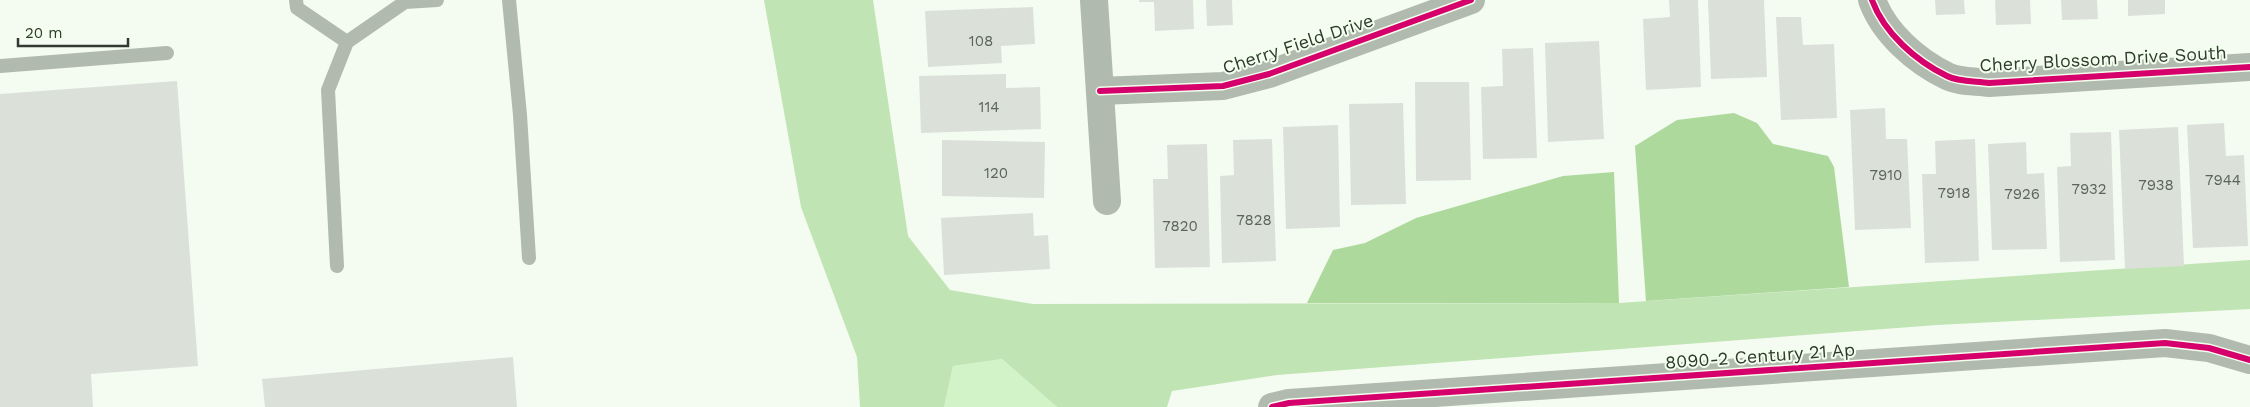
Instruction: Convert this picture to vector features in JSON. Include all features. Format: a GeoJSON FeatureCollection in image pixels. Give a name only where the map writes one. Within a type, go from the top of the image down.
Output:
{"type":"FeatureCollection","features":[{"type":"Feature","properties":{"kind":"street"},"geometry":{"type":"LineString","coordinates":[[1094,0],[1106,201]]}},
{"type":"Feature","properties":{"kind":"street","name":"Cherry Field Drive"},"geometry":{"type":"LineString","coordinates":[[1100,91],[1223,86],[1269,74],[1471,0]]}},
{"type":"Feature","properties":{"kind":"street","name":"Cherry Blossom Drive South"},"geometry":{"type":"LineString","coordinates":[[1872,0],[1878,17],[1904,47],[1948,77],[1989,83],[2250,67]]}},
{"type":"Feature","properties":{"kind":"street","name":"8090-2 Century 21 Ap"},"geometry":{"type":"LineString","coordinates":[[1272,407],[1289,403],[2165,343],[2210,348],[2250,360]]}},
{"type":"Feature","properties":{"kind":"lane"},"geometry":{"type":"LineString","coordinates":[[296,0],[297,8],[347,42]]}},
{"type":"Feature","properties":{"kind":"lane"},"geometry":{"type":"LineString","coordinates":[[337,266],[328,90],[347,42],[405,2],[437,0]]}},
{"type":"Feature","properties":{"kind":"lane"},"geometry":{"type":"LineString","coordinates":[[509,0],[520,114],[530,258]]}},
{"type":"Feature","properties":{"kind":"lane"},"geometry":{"type":"LineString","coordinates":[[0,66],[167,53]]}},
{"type":"Feature","properties":{"kind":"shaded area"},"geometry":{"type":"Polygon","coordinates":[[[764,0],[873,0],[908,236],[950,290],[1033,304],[1619,303],[2250,260],[2250,309],[1937,325],[1277,375],[1172,391],[1167,407],[1057,407],[1002,359],[953,366],[944,407],[860,407],[857,357],[801,207],[764,0]]]}},
{"type":"Feature","properties":{"kind":"shaded area"},"geometry":{"type":"Polygon","coordinates":[[[1734,113],[1757,123],[1773,144],[1828,156],[1834,167],[1849,287],[1646,301],[1635,146],[1677,120],[1734,113]]]}},
{"type":"Feature","properties":{"kind":"shaded area"},"geometry":{"type":"Polygon","coordinates":[[[1614,172],[1619,303],[1307,303],[1333,250],[1365,243],[1416,218],[1563,176],[1614,172]]]}},
{"type":"Feature","properties":{"kind":"shaded area"},"geometry":{"type":"Polygon","coordinates":[[[1002,359],[1057,407],[944,407],[953,366],[1002,359]]]}},
{"type":"Feature","properties":{"kind":"building"},"geometry":{"type":"Polygon","coordinates":[[[1139,0],[1193,0],[1194,29],[1155,31],[1154,2],[1139,2],[1139,0]]]}},
{"type":"Feature","properties":{"kind":"building"},"geometry":{"type":"Polygon","coordinates":[[[1206,0],[1232,0],[1233,25],[1207,26],[1206,0]]]}},
{"type":"Feature","properties":{"kind":"building"},"geometry":{"type":"Polygon","coordinates":[[[1669,0],[1698,0],[1701,87],[1646,90],[1643,19],[1670,17],[1669,0]]]}},
{"type":"Feature","properties":{"kind":"building"},"geometry":{"type":"Polygon","coordinates":[[[1708,0],[1764,0],[1767,77],[1711,79],[1708,0]]]}},
{"type":"Feature","properties":{"kind":"building"},"geometry":{"type":"Polygon","coordinates":[[[1935,0],[1964,0],[1965,14],[1936,15],[1935,0]]]}},
{"type":"Feature","properties":{"kind":"building"},"geometry":{"type":"Polygon","coordinates":[[[1995,0],[2030,0],[2031,24],[1996,25],[1995,0]]]}},
{"type":"Feature","properties":{"kind":"building"},"geometry":{"type":"Polygon","coordinates":[[[2061,0],[2097,0],[2098,19],[2062,20],[2061,0]]]}},
{"type":"Feature","properties":{"kind":"building"},"geometry":{"type":"Polygon","coordinates":[[[2128,0],[2165,0],[2165,14],[2128,16],[2128,0]]]}},
{"type":"Feature","properties":{"kind":"building"},"geometry":{"type":"Polygon","coordinates":[[[1033,7],[1035,44],[1001,46],[1002,63],[928,67],[925,11],[1033,7]]]}},
{"type":"Feature","properties":{"kind":"building"},"geometry":{"type":"Polygon","coordinates":[[[1776,17],[1801,17],[1803,45],[1834,44],[1837,118],[1781,120],[1776,17]]]}},
{"type":"Feature","properties":{"kind":"building"},"geometry":{"type":"Polygon","coordinates":[[[1599,41],[1604,139],[1548,142],[1545,43],[1599,41]]]}},
{"type":"Feature","properties":{"kind":"building"},"geometry":{"type":"Polygon","coordinates":[[[1533,48],[1537,158],[1483,159],[1481,87],[1503,86],[1502,49],[1533,48]]]}},
{"type":"Feature","properties":{"kind":"building"},"geometry":{"type":"Polygon","coordinates":[[[1006,74],[1006,88],[1040,87],[1041,129],[921,133],[919,76],[1006,74]]]}},
{"type":"Feature","properties":{"kind":"building"},"geometry":{"type":"Polygon","coordinates":[[[177,81],[198,366],[91,374],[93,407],[0,407],[0,94],[177,81]]]}},
{"type":"Feature","properties":{"kind":"building"},"geometry":{"type":"Polygon","coordinates":[[[1415,82],[1469,82],[1471,180],[1416,181],[1415,82]]]}},
{"type":"Feature","properties":{"kind":"building"},"geometry":{"type":"Polygon","coordinates":[[[1403,103],[1406,204],[1351,205],[1349,104],[1403,103]]]}},
{"type":"Feature","properties":{"kind":"building"},"geometry":{"type":"Polygon","coordinates":[[[1885,108],[1886,139],[1907,139],[1911,228],[1855,230],[1850,110],[1885,108]]]}},
{"type":"Feature","properties":{"kind":"building"},"geometry":{"type":"Polygon","coordinates":[[[2224,123],[2226,156],[2244,155],[2248,246],[2193,248],[2187,125],[2224,123]]]}},
{"type":"Feature","properties":{"kind":"building"},"geometry":{"type":"Polygon","coordinates":[[[1338,125],[1340,227],[1286,229],[1283,127],[1338,125]]]}},
{"type":"Feature","properties":{"kind":"building"},"geometry":{"type":"Polygon","coordinates":[[[2178,127],[2184,266],[2125,269],[2119,130],[2178,127]]]}},
{"type":"Feature","properties":{"kind":"building"},"geometry":{"type":"Polygon","coordinates":[[[2111,132],[2115,260],[2060,262],[2057,167],[2071,166],[2070,133],[2111,132]]]}},
{"type":"Feature","properties":{"kind":"building"},"geometry":{"type":"Polygon","coordinates":[[[1272,139],[1276,261],[1222,263],[1220,176],[1234,175],[1233,140],[1272,139]]]}},
{"type":"Feature","properties":{"kind":"building"},"geometry":{"type":"Polygon","coordinates":[[[1975,139],[1979,261],[1925,263],[1922,174],[1936,174],[1935,141],[1975,139]]]}},
{"type":"Feature","properties":{"kind":"building"},"geometry":{"type":"Polygon","coordinates":[[[942,140],[1045,142],[1044,198],[942,196],[942,140]]]}},
{"type":"Feature","properties":{"kind":"building"},"geometry":{"type":"Polygon","coordinates":[[[2026,142],[2027,174],[2044,173],[2047,249],[1992,250],[1988,144],[2026,142]]]}},
{"type":"Feature","properties":{"kind":"building"},"geometry":{"type":"Polygon","coordinates":[[[1207,144],[1210,267],[1155,268],[1153,179],[1168,179],[1167,145],[1207,144]]]}},
{"type":"Feature","properties":{"kind":"building"},"geometry":{"type":"Polygon","coordinates":[[[1033,213],[1034,236],[1048,235],[1050,269],[944,275],[941,218],[1033,213]]]}},
{"type":"Feature","properties":{"kind":"building"},"geometry":{"type":"Polygon","coordinates":[[[513,357],[517,407],[265,407],[262,379],[513,357]]]}},
{"type":"Feature","properties":{"kind":"cycle path"},"geometry":{"type":"LineString","coordinates":[[1100,91],[1223,86],[1269,74],[1471,0]]}},
{"type":"Feature","properties":{"kind":"cycle path"},"geometry":{"type":"LineString","coordinates":[[1872,0],[1884,24],[1902,45],[1935,70],[1951,78],[1962,80],[1989,83],[2250,67]]}},
{"type":"Feature","properties":{"kind":"cycle path"},"geometry":{"type":"LineString","coordinates":[[1272,407],[1289,403],[2165,343],[2209,348],[2250,360]]}}]}
